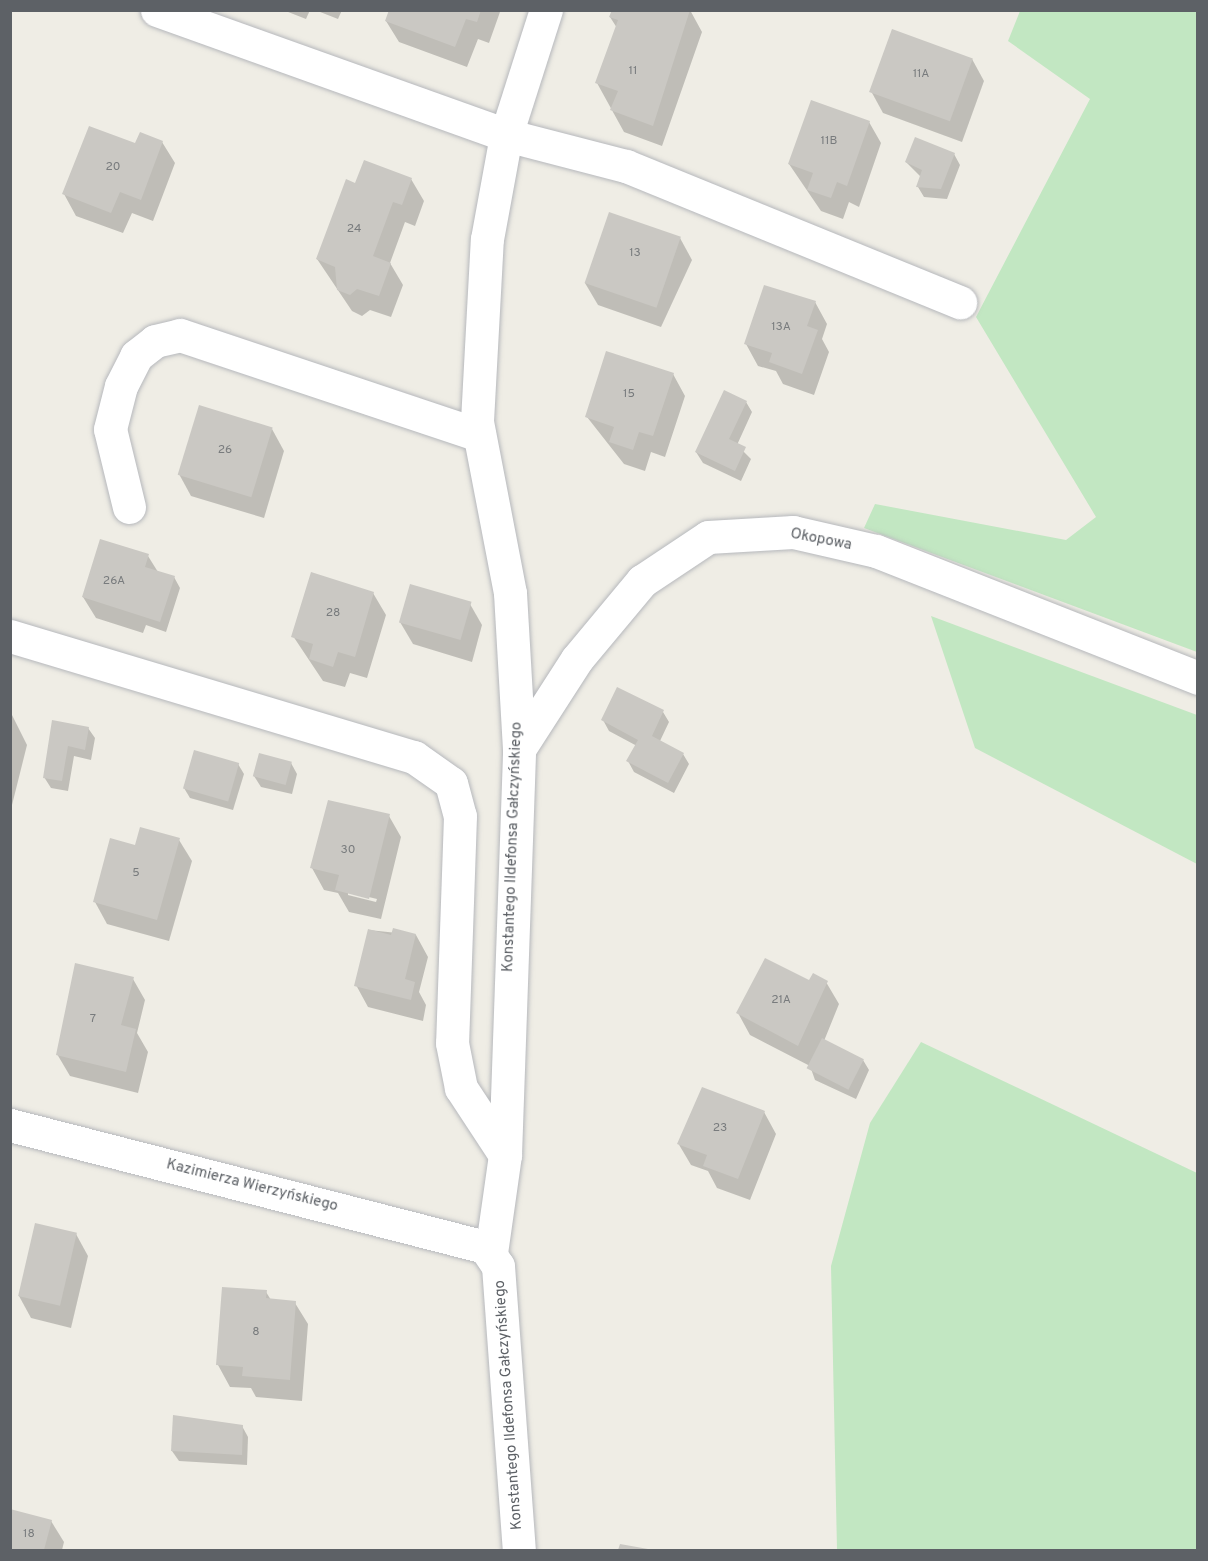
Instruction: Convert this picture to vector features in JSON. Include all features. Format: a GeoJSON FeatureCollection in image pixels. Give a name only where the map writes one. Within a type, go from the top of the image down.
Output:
{"type":"FeatureCollection","features":[{"type":"Feature","properties":{"kind":"street"},"geometry":{"type":"LineString","coordinates":[[157,10],[506,135],[626,166],[960,302]]}},
{"type":"Feature","properties":{"kind":"street","name":"Konstantego Ildefonsa Gałczyńskiego"},"geometry":{"type":"LineString","coordinates":[[519,1551],[498,1266],[491,1253],[505,1155],[519,749],[510,593],[479,435],[487,240],[506,135],[546,10]]}},
{"type":"Feature","properties":{"kind":"street"},"geometry":{"type":"LineString","coordinates":[[129,507],[111,429],[121,386],[136,356],[155,341],[180,335],[479,435]]}},
{"type":"Feature","properties":{"kind":"street","name":"Okopowa"},"geometry":{"type":"LineString","coordinates":[[519,749],[577,659],[642,581],[708,537],[793,532],[876,551],[1197,678]]}},
{"type":"Feature","properties":{"kind":"street"},"geometry":{"type":"LineString","coordinates":[[10,636],[414,757],[451,783],[460,816],[452,1043],[461,1088],[505,1155]]}},
{"type":"Feature","properties":{"kind":"street","name":"Kazimierza Wierzyńskiego"},"geometry":{"type":"LineString","coordinates":[[10,1125],[478,1243],[491,1253]]}},
{"type":"Feature","properties":{"kind":"green space"},"geometry":{"type":"Polygon","coordinates":[[[1020,11],[1197,11],[1197,652],[864,528],[875,504],[1066,540],[1096,517],[976,317],[1090,99],[1008,41],[1020,11]]]}},
{"type":"Feature","properties":{"kind":"green space"},"geometry":{"type":"Polygon","coordinates":[[[931,616],[1197,715],[1197,864],[975,748],[931,616]]]}},
{"type":"Feature","properties":{"kind":"green space"},"geometry":{"type":"Polygon","coordinates":[[[921,1042],[1197,1173],[1197,1550],[837,1550],[831,1266],[870,1123],[921,1042]]]}},
{"type":"Feature","properties":{"kind":"building"},"geometry":{"type":"Polygon","coordinates":[[[389,10],[481,10],[477,22],[466,19],[455,47],[385,21],[389,10]]]}},
{"type":"Feature","properties":{"kind":"building"},"geometry":{"type":"Polygon","coordinates":[[[612,10],[690,10],[653,126],[610,110],[618,91],[595,83],[618,20],[609,17],[612,10]]]}},
{"type":"Feature","properties":{"kind":"building"},"geometry":{"type":"Polygon","coordinates":[[[892,29],[973,58],[950,121],[869,92],[892,29]]]}},
{"type":"Feature","properties":{"kind":"building"},"geometry":{"type":"Polygon","coordinates":[[[811,100],[870,121],[847,186],[837,182],[831,198],[807,190],[813,173],[788,164],[811,100]]]}},
{"type":"Feature","properties":{"kind":"building"},"geometry":{"type":"Polygon","coordinates":[[[89,126],[135,143],[140,132],[163,141],[141,200],[120,192],[111,213],[62,194],[89,126]]]}},
{"type":"Feature","properties":{"kind":"building"},"geometry":{"type":"Polygon","coordinates":[[[915,137],[955,153],[941,189],[916,187],[922,170],[905,162],[915,137]]]}},
{"type":"Feature","properties":{"kind":"building"},"geometry":{"type":"Polygon","coordinates":[[[364,160],[412,178],[402,205],[393,202],[373,256],[391,263],[379,296],[357,289],[350,295],[337,290],[335,267],[316,259],[346,179],[355,183],[364,160]]]}},
{"type":"Feature","properties":{"kind":"building"},"geometry":{"type":"Polygon","coordinates":[[[609,212],[681,237],[656,308],[585,283],[609,212]]]}},
{"type":"Feature","properties":{"kind":"building"},"geometry":{"type":"Polygon","coordinates":[[[764,285],[816,301],[807,326],[818,330],[802,374],[769,362],[772,353],[744,344],[764,285]]]}},
{"type":"Feature","properties":{"kind":"building"},"geometry":{"type":"Polygon","coordinates":[[[606,351],[674,373],[653,436],[639,432],[633,450],[609,442],[614,427],[585,417],[606,351]]]}},
{"type":"Feature","properties":{"kind":"building"},"geometry":{"type":"Polygon","coordinates":[[[724,390],[747,401],[729,439],[746,447],[735,471],[695,452],[724,390]]]}},
{"type":"Feature","properties":{"kind":"building"},"geometry":{"type":"Polygon","coordinates":[[[199,405],[273,428],[251,497],[178,475],[199,405]]]}},
{"type":"Feature","properties":{"kind":"building"},"geometry":{"type":"Polygon","coordinates":[[[100,539],[149,554],[145,567],[175,576],[160,622],[82,597],[100,539]]]}},
{"type":"Feature","properties":{"kind":"building"},"geometry":{"type":"Polygon","coordinates":[[[311,572],[374,592],[355,657],[338,652],[333,667],[309,659],[313,644],[291,637],[311,572]]]}},
{"type":"Feature","properties":{"kind":"building"},"geometry":{"type":"Polygon","coordinates":[[[410,584],[472,602],[460,640],[399,622],[410,584]]]}},
{"type":"Feature","properties":{"kind":"building"},"geometry":{"type":"Polygon","coordinates":[[[617,687],[664,710],[652,736],[684,753],[668,783],[626,761],[638,740],[601,720],[617,687]]]}},
{"type":"Feature","properties":{"kind":"building"},"geometry":{"type":"Polygon","coordinates":[[[52,720],[89,727],[85,750],[68,746],[62,781],[43,778],[52,720]]]}},
{"type":"Feature","properties":{"kind":"building"},"geometry":{"type":"Polygon","coordinates":[[[194,750],[239,763],[228,801],[183,788],[194,750]]]}},
{"type":"Feature","properties":{"kind":"building"},"geometry":{"type":"Polygon","coordinates":[[[259,753],[292,762],[286,785],[253,776],[259,753]]]}},
{"type":"Feature","properties":{"kind":"building"},"geometry":{"type":"Polygon","coordinates":[[[328,800],[390,814],[369,899],[335,890],[339,875],[310,868],[328,800]]]}},
{"type":"Feature","properties":{"kind":"building"},"geometry":{"type":"Polygon","coordinates":[[[140,827],[180,838],[157,920],[93,902],[110,838],[135,845],[140,827]]]}},
{"type":"Feature","properties":{"kind":"building"},"geometry":{"type":"Polygon","coordinates":[[[393,928],[416,934],[405,979],[415,982],[411,1000],[354,986],[368,929],[391,935],[393,928]]]}},
{"type":"Feature","properties":{"kind":"building"},"geometry":{"type":"Polygon","coordinates":[[[765,958],[809,980],[813,973],[828,981],[798,1046],[736,1013],[765,958]]]}},
{"type":"Feature","properties":{"kind":"building"},"geometry":{"type":"Polygon","coordinates":[[[75,963],[134,977],[121,1025],[136,1029],[126,1072],[56,1055],[75,963]]]}},
{"type":"Feature","properties":{"kind":"building"},"geometry":{"type":"Polygon","coordinates":[[[822,1038],[864,1059],[848,1090],[807,1068],[822,1038]]]}},
{"type":"Feature","properties":{"kind":"building"},"geometry":{"type":"Polygon","coordinates":[[[702,1087],[765,1111],[738,1179],[703,1166],[707,1155],[677,1144],[702,1087]]]}},
{"type":"Feature","properties":{"kind":"building"},"geometry":{"type":"Polygon","coordinates":[[[35,1223],[77,1233],[60,1306],[18,1296],[35,1223]]]}},
{"type":"Feature","properties":{"kind":"building"},"geometry":{"type":"Polygon","coordinates":[[[222,1287],[267,1290],[266,1298],[296,1301],[290,1380],[242,1376],[243,1367],[216,1365],[222,1287]]]}},
{"type":"Feature","properties":{"kind":"building"},"geometry":{"type":"Polygon","coordinates":[[[173,1415],[243,1425],[242,1455],[171,1451],[173,1415]]]}},
{"type":"Feature","properties":{"kind":"building"},"geometry":{"type":"Polygon","coordinates":[[[10,1509],[52,1520],[44,1550],[10,1550],[10,1509]]]}},
{"type":"Feature","properties":{"kind":"building"},"geometry":{"type":"Polygon","coordinates":[[[620,1544],[648,1549],[618,1550],[620,1544]]]}}]}
